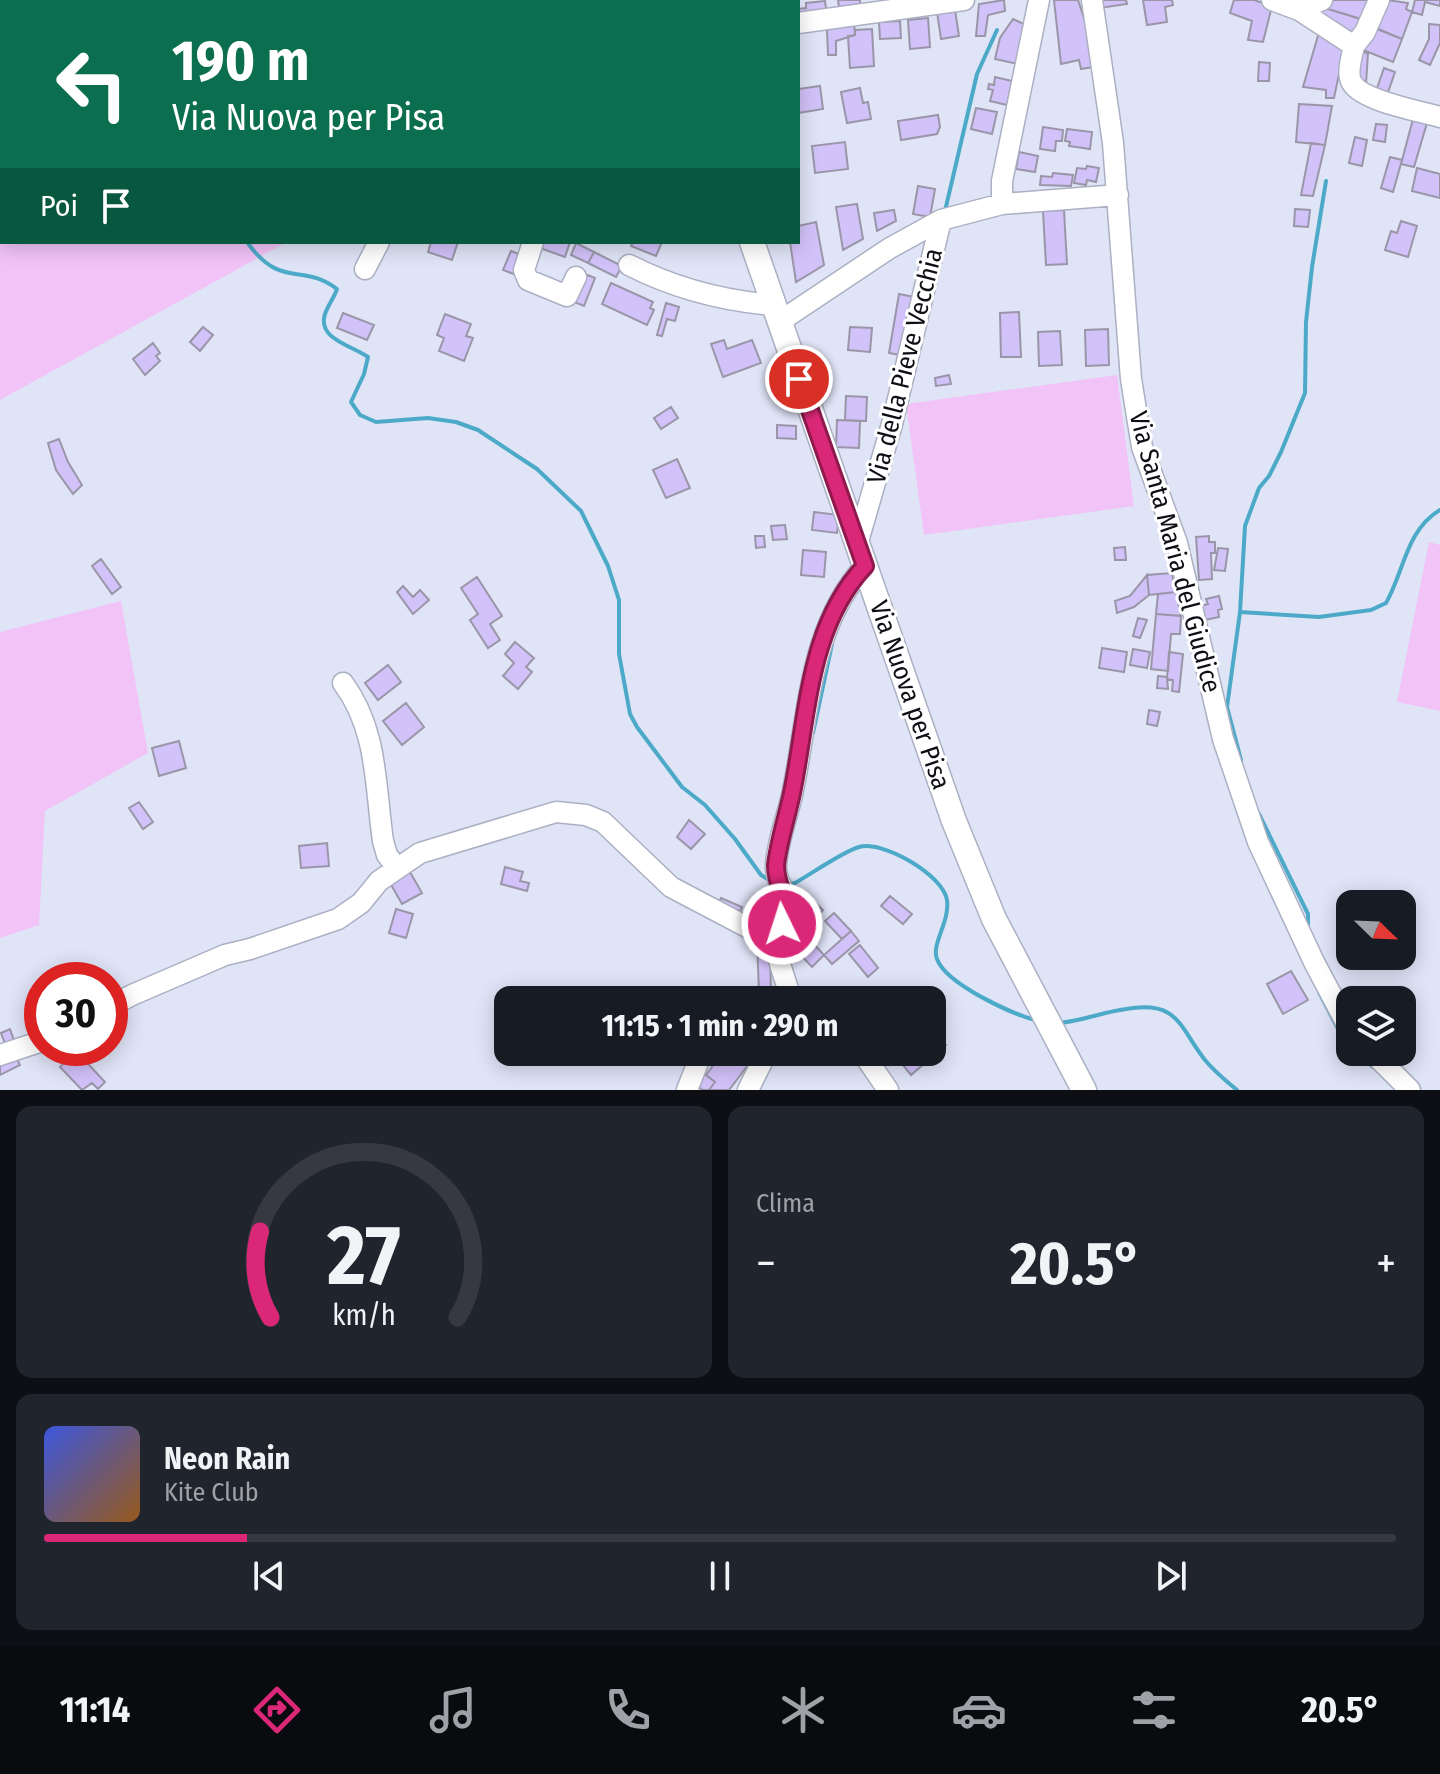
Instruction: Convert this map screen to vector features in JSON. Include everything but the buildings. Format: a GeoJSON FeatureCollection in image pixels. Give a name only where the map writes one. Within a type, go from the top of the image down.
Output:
{"type":"FeatureCollection","features":[{"type":"Feature","properties":{"kind":"main road","name":"Via Nuova per Pisa"},"geometry":{"type":"LineString","coordinates":[[753,244],[979,883],[1014,959],[1084,1090]]}},
{"type":"Feature","properties":{"kind":"street"},"geometry":{"type":"LineString","coordinates":[[800,23],[964,0]]}},
{"type":"Feature","properties":{"kind":"street"},"geometry":{"type":"LineString","coordinates":[[1002,204],[1002,181],[1039,0]]}},
{"type":"Feature","properties":{"kind":"street","name":"Via Santa Maria del Giudice"},"geometry":{"type":"LineString","coordinates":[[1092,0],[1111,129],[1131,379],[1140,436],[1177,543],[1223,739],[1258,842],[1336,1004]]}},
{"type":"Feature","properties":{"kind":"street"},"geometry":{"type":"LineString","coordinates":[[1272,0],[1299,10],[1354,46]]}},
{"type":"Feature","properties":{"kind":"street"},"geometry":{"type":"LineString","coordinates":[[1299,10],[1322,0]]}},
{"type":"Feature","properties":{"kind":"street"},"geometry":{"type":"LineString","coordinates":[[1379,0],[1365,32],[1354,46],[1350,81],[1373,97],[1440,117]]}},
{"type":"Feature","properties":{"kind":"street","name":"Via della Pieve Vecchia"},"geometry":{"type":"LineString","coordinates":[[787,986],[777,940],[788,909],[778,883],[777,854],[792,793],[814,664],[861,555],[941,220],[1002,204],[1118,195]]}},
{"type":"Feature","properties":{"kind":"street"},"geometry":{"type":"LineString","coordinates":[[629,265],[667,282],[777,314],[941,220]]}},
{"type":"Feature","properties":{"kind":"street"},"geometry":{"type":"LineString","coordinates":[[365,269],[378,244]]}},
{"type":"Feature","properties":{"kind":"street"},"geometry":{"type":"LineString","coordinates":[[532,244],[524,270],[528,280],[567,296],[576,277]]}},
{"type":"Feature","properties":{"kind":"street"},"geometry":{"type":"LineString","coordinates":[[343,683],[354,698],[368,730],[383,841],[387,855],[397,868]]}},
{"type":"Feature","properties":{"kind":"street"},"geometry":{"type":"LineString","coordinates":[[128,997],[225,955],[338,919],[361,903],[379,881],[420,853],[556,812],[572,812],[603,822],[659,876],[684,895],[777,940]]}},
{"type":"Feature","properties":{"kind":"street"},"geometry":{"type":"LineString","coordinates":[[0,1055],[24,1047]]}},
{"type":"Feature","properties":{"kind":"street"},"geometry":{"type":"LineString","coordinates":[[687,1090],[696,1066]]}},
{"type":"Feature","properties":{"kind":"street"},"geometry":{"type":"LineString","coordinates":[[748,1090],[760,1066]]}},
{"type":"Feature","properties":{"kind":"street"},"geometry":{"type":"LineString","coordinates":[[872,1066],[888,1090]]}},
{"type":"Feature","properties":{"kind":"street"},"geometry":{"type":"LineString","coordinates":[[1386,1066],[1410,1090]]}},
{"type":"Feature","properties":{"kind":"shaded area"},"geometry":{"type":"Polygon","coordinates":[[[0,244],[283,244],[0,400],[0,244]]]}},
{"type":"Feature","properties":{"kind":"shaded area"},"geometry":{"type":"Polygon","coordinates":[[[1117,375],[1134,506],[924,535],[906,404],[1117,375]]]}},
{"type":"Feature","properties":{"kind":"shaded area"},"geometry":{"type":"Polygon","coordinates":[[[1429,542],[1440,545],[1440,711],[1397,702],[1429,542]]]}},
{"type":"Feature","properties":{"kind":"shaded area"},"geometry":{"type":"Polygon","coordinates":[[[121,601],[148,753],[45,811],[39,925],[0,938],[0,632],[121,601]]]}},
{"type":"Feature","properties":{"kind":"waterway"},"geometry":{"type":"LineString","coordinates":[[945,211],[977,74],[997,30]]}},
{"type":"Feature","properties":{"kind":"waterway"},"geometry":{"type":"LineString","coordinates":[[1241,760],[1227,707],[1240,612],[1245,526],[1259,488],[1281,452],[1305,393],[1306,322],[1326,181]]}},
{"type":"Feature","properties":{"kind":"waterway"},"geometry":{"type":"LineString","coordinates":[[249,244],[270,266],[313,277],[337,289],[326,311],[324,323],[326,330],[337,340],[368,357],[351,402],[360,415],[376,422],[428,418],[456,422],[478,430],[537,469],[581,511],[608,566],[619,600],[619,654],[630,714],[682,787],[705,805],[761,875],[771,881]]}},
{"type":"Feature","properties":{"kind":"waterway"},"geometry":{"type":"LineString","coordinates":[[1240,612],[1319,617],[1371,610],[1386,603],[1413,540],[1429,518],[1440,510]]}},
{"type":"Feature","properties":{"kind":"waterway"},"geometry":{"type":"LineString","coordinates":[[813,733],[832,644]]}},
{"type":"Feature","properties":{"kind":"waterway"},"geometry":{"type":"LineString","coordinates":[[1259,814],[1308,914],[1308,925]]}},
{"type":"Feature","properties":{"kind":"waterway"},"geometry":{"type":"LineString","coordinates":[[788,884],[859,847],[870,846],[896,854],[924,870],[943,890],[947,908],[936,953],[943,969],[982,997],[1039,1021]]}},
{"type":"Feature","properties":{"kind":"waterway"},"geometry":{"type":"LineString","coordinates":[[1319,992],[1336,1025]]}},
{"type":"Feature","properties":{"kind":"waterway"},"geometry":{"type":"LineString","coordinates":[[1059,1023],[1144,1007],[1167,1012],[1183,1027],[1209,1064],[1237,1090]]}},
{"type":"Feature","properties":{"kind":"route"},"geometry":{"type":"LineString","coordinates":[[782,924],[788,909],[776,877],[777,854],[792,793],[814,664],[840,600],[853,578],[865,566],[799,379]]}}]}
